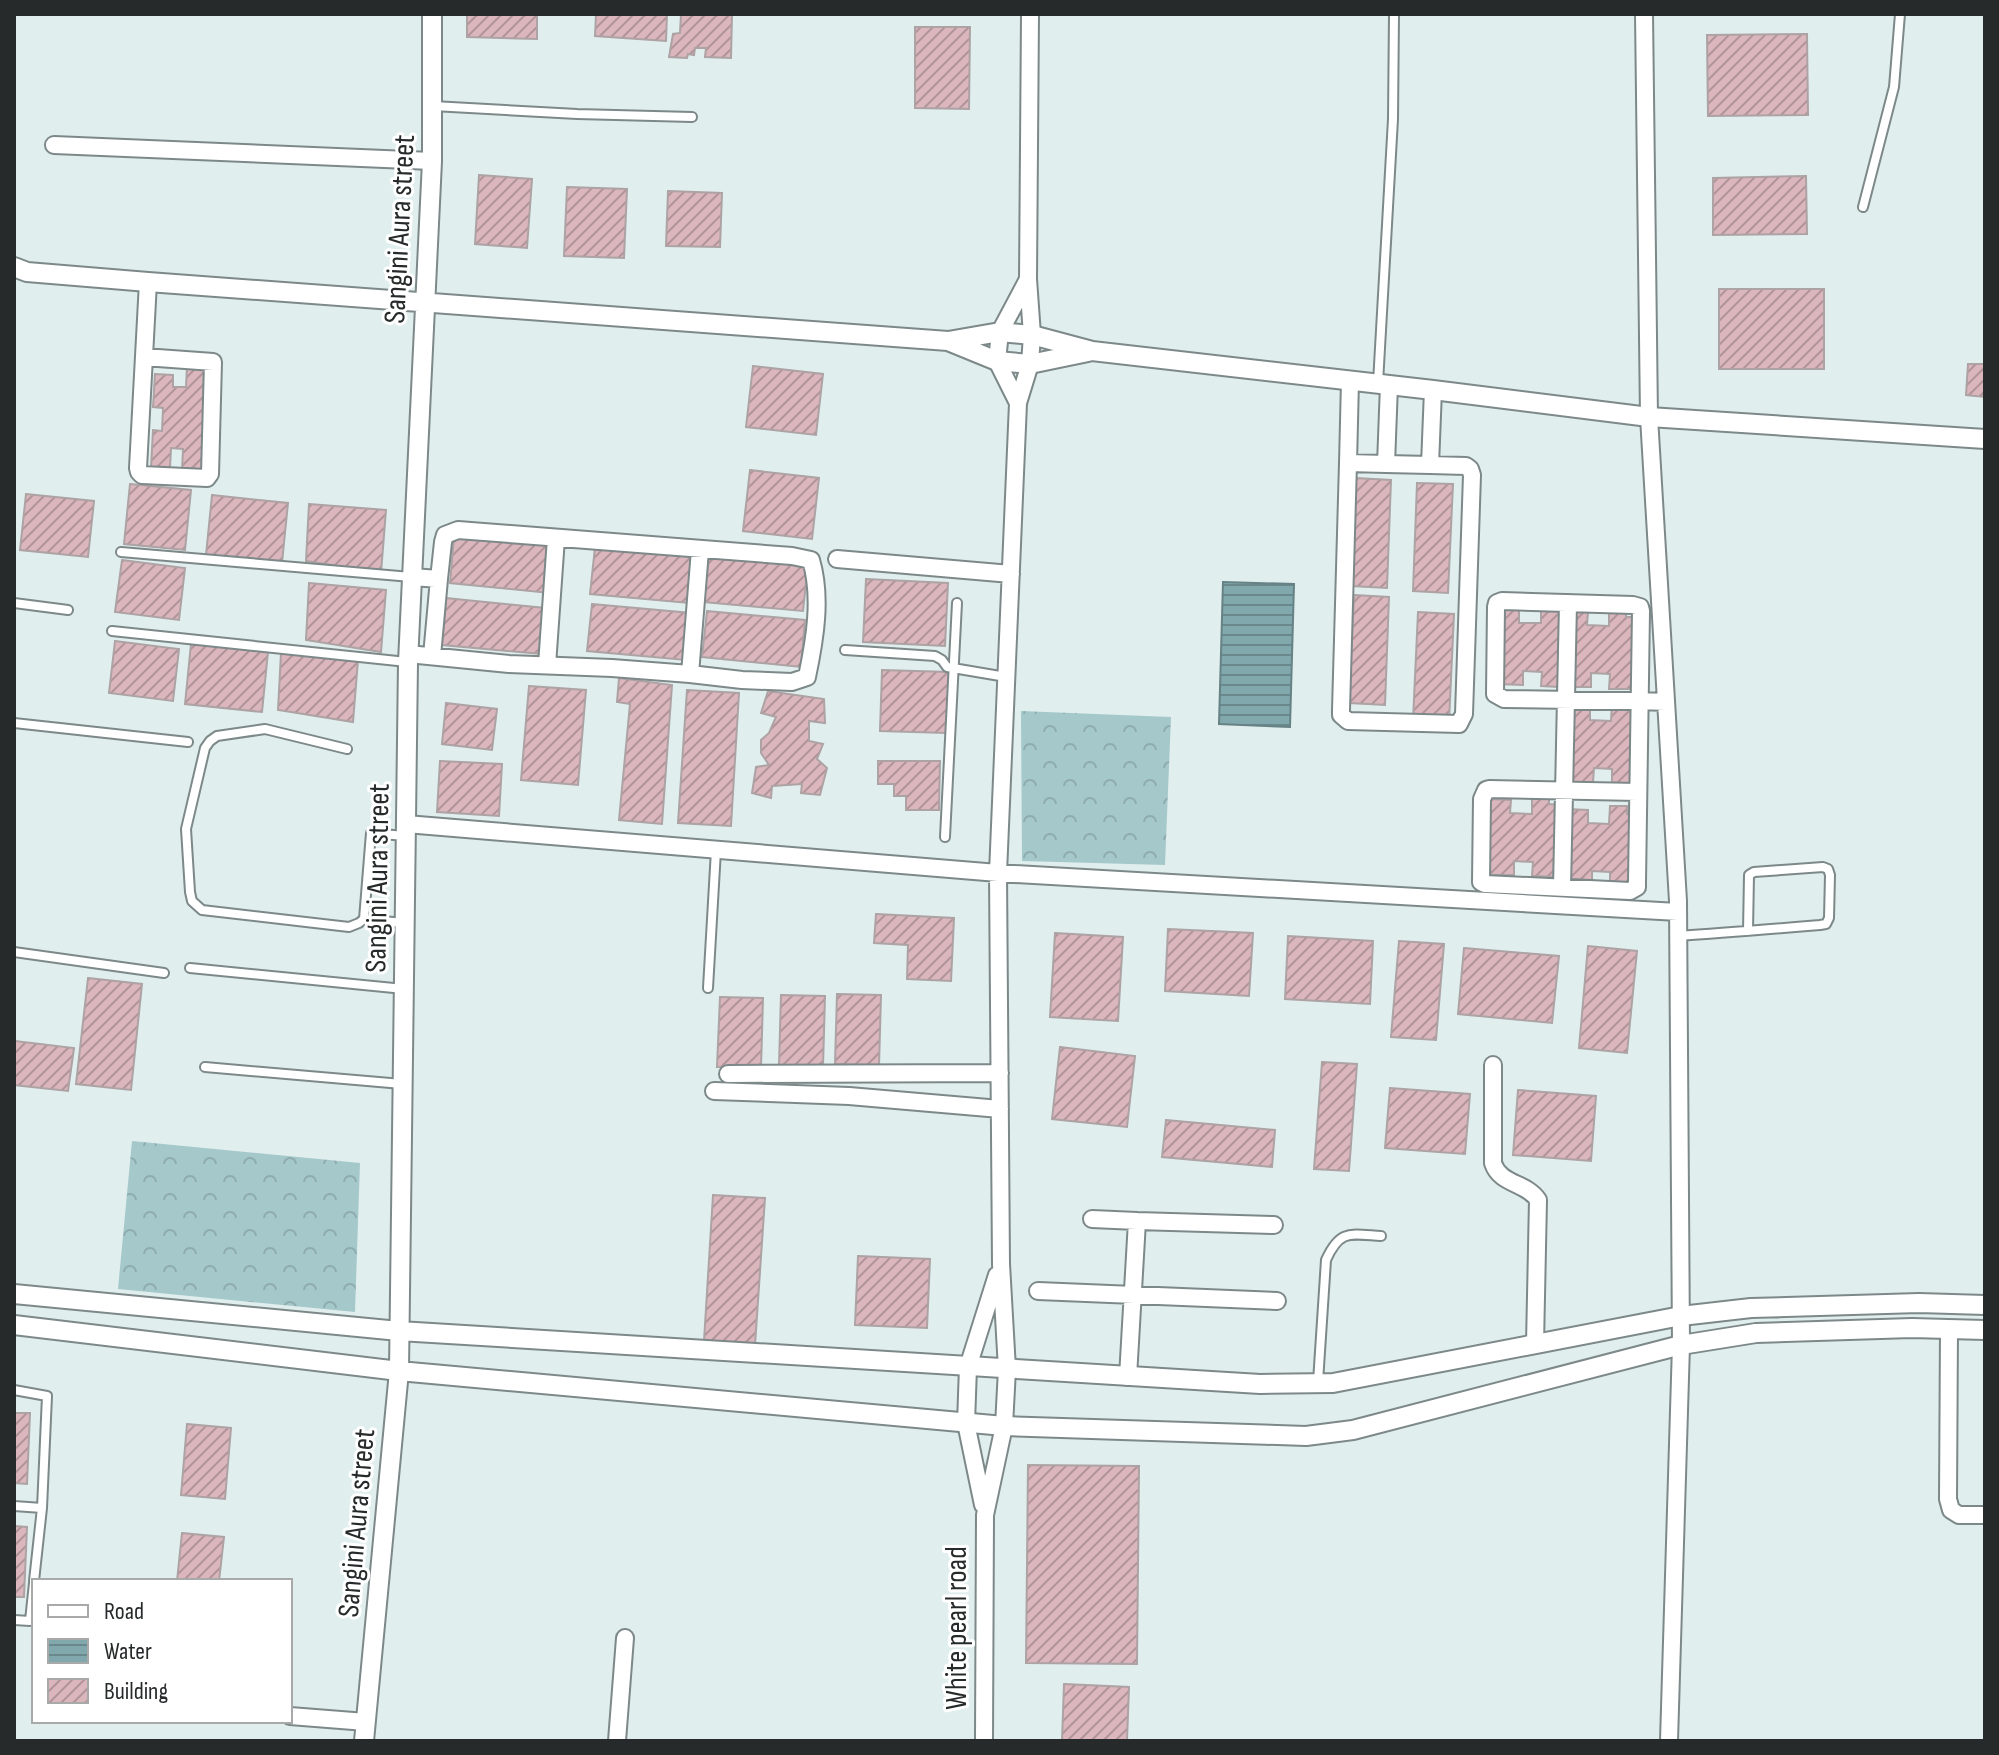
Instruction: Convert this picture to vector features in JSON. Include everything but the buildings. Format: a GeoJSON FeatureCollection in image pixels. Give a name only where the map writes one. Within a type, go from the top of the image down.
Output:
{"type":"FeatureCollection","features":[{"type":"Feature","properties":{"kind":"street","name":"Sangini Aura street"},"geometry":{"type":"LineString","coordinates":[[364,1741],[399,1371],[408,658],[432,161],[432,14]]}},
{"type":"Feature","properties":{"kind":"street"},"geometry":{"type":"LineString","coordinates":[[985,1515],[1004,1426],[1007,1369],[1001,1264],[998,873],[1018,403],[1030,364],[1032,335],[1028,279],[1030,14]]}},
{"type":"Feature","properties":{"kind":"street"},"geometry":{"type":"LineString","coordinates":[[1644,14],[1649,417],[1678,912],[1681,1345],[1669,1741]]}},
{"type":"Feature","properties":{"kind":"street"},"geometry":{"type":"LineString","coordinates":[[54,145],[432,161]]}},
{"type":"Feature","properties":{"kind":"street"},"geometry":{"type":"LineString","coordinates":[[18,271],[948,341],[1000,332],[1032,335],[1092,351],[1649,417],[1985,439]]}},
{"type":"Feature","properties":{"kind":"street"},"geometry":{"type":"LineString","coordinates":[[1018,403],[997,361],[1000,332],[1028,279]]}},
{"type":"Feature","properties":{"kind":"street"},"geometry":{"type":"LineString","coordinates":[[144,357],[213,362],[210,474],[207,478],[142,475],[139,472],[144,357],[148,282]]}},
{"type":"Feature","properties":{"kind":"street"},"geometry":{"type":"LineString","coordinates":[[948,341],[997,361],[1030,364],[1092,351]]}},
{"type":"Feature","properties":{"kind":"street"},"geometry":{"type":"LineString","coordinates":[[1348,463],[1466,466],[1470,469],[1464,714],[1459,724],[1348,721],[1341,715],[1350,381]]}},
{"type":"Feature","properties":{"kind":"street"},"geometry":{"type":"LineString","coordinates":[[1384,384],[1386,464]]}},
{"type":"Feature","properties":{"kind":"street"},"geometry":{"type":"LineString","coordinates":[[1430,465],[1433,390]]}},
{"type":"Feature","properties":{"kind":"street"},"geometry":{"type":"LineString","coordinates":[[408,658],[432,656],[509,664],[792,682],[807,677],[814,646],[817,581],[811,560],[792,556],[458,530],[445,535],[443,542],[432,656]]}},
{"type":"Feature","properties":{"kind":"street"},"geometry":{"type":"LineString","coordinates":[[547,665],[556,538]]}},
{"type":"Feature","properties":{"kind":"street"},"geometry":{"type":"LineString","coordinates":[[690,674],[700,550]]}},
{"type":"Feature","properties":{"kind":"street"},"geometry":{"type":"LineString","coordinates":[[837,559],[1011,574]]}},
{"type":"Feature","properties":{"kind":"street"},"geometry":{"type":"LineString","coordinates":[[412,577],[439,579]]}},
{"type":"Feature","properties":{"kind":"street"},"geometry":{"type":"LineString","coordinates":[[1638,792],[1489,789],[1484,793],[1482,813],[1482,884],[1630,891],[1637,887],[1638,792],[1639,701],[1640,607],[1497,603],[1496,696],[1504,699],[1639,701],[1666,702]]}},
{"type":"Feature","properties":{"kind":"street"},"geometry":{"type":"LineString","coordinates":[[1562,888],[1568,603]]}},
{"type":"Feature","properties":{"kind":"street"},"geometry":{"type":"LineString","coordinates":[[406,830],[716,850],[998,873],[1678,912]]}},
{"type":"Feature","properties":{"kind":"street"},"geometry":{"type":"LineString","coordinates":[[1493,1065],[1493,1163],[1496,1172],[1533,1192],[1538,1200],[1535,1344]]}},
{"type":"Feature","properties":{"kind":"street"},"geometry":{"type":"LineString","coordinates":[[728,1074],[1000,1073]]}},
{"type":"Feature","properties":{"kind":"street"},"geometry":{"type":"LineString","coordinates":[[714,1091],[849,1096],[1000,1109]]}},
{"type":"Feature","properties":{"kind":"street"},"geometry":{"type":"LineString","coordinates":[[1092,1219],[1274,1225]]}},
{"type":"Feature","properties":{"kind":"street"},"geometry":{"type":"LineString","coordinates":[[1128,1377],[1137,1221]]}},
{"type":"Feature","properties":{"kind":"street"},"geometry":{"type":"LineString","coordinates":[[985,1515],[966,1423],[968,1367],[1001,1264]]}},
{"type":"Feature","properties":{"kind":"street"},"geometry":{"type":"LineString","coordinates":[[1038,1291],[1277,1301]]}},
{"type":"Feature","properties":{"kind":"street"},"geometry":{"type":"LineString","coordinates":[[14,1294],[399,1331],[1260,1384],[1333,1383],[1681,1316],[1766,1308],[1919,1303],[1985,1305]]}},
{"type":"Feature","properties":{"kind":"street"},"geometry":{"type":"LineString","coordinates":[[14,1325],[399,1371],[966,1423],[1306,1436],[1353,1430],[1681,1345],[1756,1333],[1912,1328],[1985,1330]]}},
{"type":"Feature","properties":{"kind":"street"},"geometry":{"type":"LineString","coordinates":[[1949,1329],[1948,1499],[1951,1510],[1959,1515],[1985,1515]]}},
{"type":"Feature","properties":{"kind":"street","name":"White pearl road"},"geometry":{"type":"LineString","coordinates":[[984,1741],[985,1515]]}},
{"type":"Feature","properties":{"kind":"street"},"geometry":{"type":"LineString","coordinates":[[617,1741],[625,1638]]}},
{"type":"Feature","properties":{"kind":"street"},"geometry":{"type":"LineString","coordinates":[[292,1716],[366,1722]]}},
{"type":"Feature","properties":{"kind":"lane"},"geometry":{"type":"LineString","coordinates":[[1384,384],[1394,14]]}},
{"type":"Feature","properties":{"kind":"lane"},"geometry":{"type":"LineString","coordinates":[[1863,207],[1894,87],[1900,14]]}},
{"type":"Feature","properties":{"kind":"lane"},"geometry":{"type":"LineString","coordinates":[[432,106],[692,117]]}},
{"type":"Feature","properties":{"kind":"lane"},"geometry":{"type":"LineString","coordinates":[[121,552],[412,577]]}},
{"type":"Feature","properties":{"kind":"lane"},"geometry":{"type":"LineString","coordinates":[[14,603],[68,610]]}},
{"type":"Feature","properties":{"kind":"lane"},"geometry":{"type":"LineString","coordinates":[[945,837],[957,603]]}},
{"type":"Feature","properties":{"kind":"lane"},"geometry":{"type":"LineString","coordinates":[[112,631],[408,658]]}},
{"type":"Feature","properties":{"kind":"lane"},"geometry":{"type":"LineString","coordinates":[[845,650],[935,656],[947,667],[1006,677]]}},
{"type":"Feature","properties":{"kind":"lane"},"geometry":{"type":"LineString","coordinates":[[14,723],[188,742]]}},
{"type":"Feature","properties":{"kind":"lane"},"geometry":{"type":"LineString","coordinates":[[347,749],[265,729],[217,736],[210,741],[205,748],[186,829],[192,901],[202,910],[349,927],[364,919],[404,923]]}},
{"type":"Feature","properties":{"kind":"lane"},"geometry":{"type":"LineString","coordinates":[[364,919],[371,833],[406,830]]}},
{"type":"Feature","properties":{"kind":"lane"},"geometry":{"type":"LineString","coordinates":[[708,988],[716,850]]}},
{"type":"Feature","properties":{"kind":"lane"},"geometry":{"type":"LineString","coordinates":[[1678,936],[1748,931],[1826,924],[1829,918],[1828,869],[1754,872],[1749,875],[1748,931]]}},
{"type":"Feature","properties":{"kind":"lane"},"geometry":{"type":"LineString","coordinates":[[14,952],[164,973]]}},
{"type":"Feature","properties":{"kind":"lane"},"geometry":{"type":"LineString","coordinates":[[190,968],[404,989]]}},
{"type":"Feature","properties":{"kind":"lane"},"geometry":{"type":"LineString","coordinates":[[205,1067],[403,1084]]}},
{"type":"Feature","properties":{"kind":"lane"},"geometry":{"type":"LineString","coordinates":[[1318,1383],[1326,1260],[1333,1243],[1350,1234],[1381,1236]]}},
{"type":"Feature","properties":{"kind":"lane"},"geometry":{"type":"LineString","coordinates":[[14,1390],[47,1396],[42,1508],[34,1579]]}},
{"type":"Feature","properties":{"kind":"lane"},"geometry":{"type":"LineString","coordinates":[[14,1506],[42,1508]]}},
{"type":"Feature","properties":{"kind":"lane"},"geometry":{"type":"LineString","coordinates":[[14,1620],[30,1621],[32,1602]]}},
{"type":"Feature","properties":{"kind":"green space"},"geometry":{"type":"Polygon","coordinates":[[[1021,711],[1171,717],[1165,865],[1022,861],[1021,711]]]}},
{"type":"Feature","properties":{"kind":"green space"},"geometry":{"type":"Polygon","coordinates":[[[132,1141],[360,1163],[355,1312],[118,1289],[132,1141]]]}},
{"type":"Feature","properties":{"kind":"water"},"geometry":{"type":"Polygon","coordinates":[[[1223,582],[1294,584],[1290,727],[1219,724],[1223,582]]]}}]}
